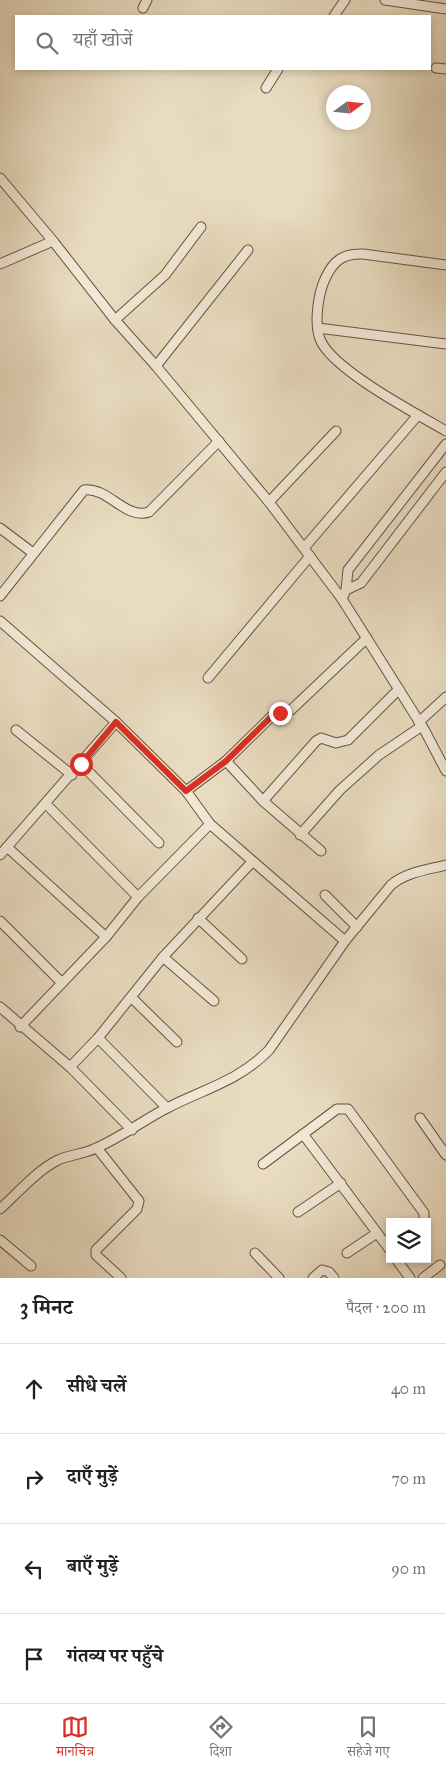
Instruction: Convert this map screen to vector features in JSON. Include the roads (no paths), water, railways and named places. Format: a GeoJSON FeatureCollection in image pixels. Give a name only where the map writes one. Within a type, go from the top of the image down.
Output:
{"type":"FeatureCollection","features":[{"type":"Feature","properties":{"kind":"street"},"geometry":{"type":"LineString","coordinates":[[335,15],[345,0]]}},
{"type":"Feature","properties":{"kind":"street"},"geometry":{"type":"LineString","coordinates":[[385,0],[446,9]]}},
{"type":"Feature","properties":{"kind":"street"},"geometry":{"type":"LineString","coordinates":[[436,68],[446,69]]}},
{"type":"Feature","properties":{"kind":"street"},"geometry":{"type":"LineString","coordinates":[[266,88],[277,70]]}},
{"type":"Feature","properties":{"kind":"street"},"geometry":{"type":"LineString","coordinates":[[0,178],[53,241],[115,320],[156,366],[269,502],[304,548],[342,599],[367,638],[420,724],[446,771]]}},
{"type":"Feature","properties":{"kind":"street"},"geometry":{"type":"LineString","coordinates":[[115,320],[165,275],[201,227]]}},
{"type":"Feature","properties":{"kind":"street"},"geometry":{"type":"LineString","coordinates":[[0,264],[53,241]]}},
{"type":"Feature","properties":{"kind":"street"},"geometry":{"type":"LineString","coordinates":[[156,366],[248,250]]}},
{"type":"Feature","properties":{"kind":"street"},"geometry":{"type":"LineString","coordinates":[[446,265],[350,253],[341,257],[330,268],[323,283],[318,304],[320,338],[325,348],[337,362],[446,431]]}},
{"type":"Feature","properties":{"kind":"street"},"geometry":{"type":"LineString","coordinates":[[318,328],[446,344]]}},
{"type":"Feature","properties":{"kind":"street"},"geometry":{"type":"LineString","coordinates":[[304,548],[418,415]]}},
{"type":"Feature","properties":{"kind":"street"},"geometry":{"type":"LineString","coordinates":[[269,502],[336,432]]}},
{"type":"Feature","properties":{"kind":"street"},"geometry":{"type":"LineString","coordinates":[[0,596],[84,490],[97,491],[134,513],[149,512],[218,441]]}},
{"type":"Feature","properties":{"kind":"street"},"geometry":{"type":"LineString","coordinates":[[342,599],[346,590],[348,570],[446,444]]}},
{"type":"Feature","properties":{"kind":"street"},"geometry":{"type":"LineString","coordinates":[[346,590],[361,583],[446,472]]}},
{"type":"Feature","properties":{"kind":"street"},"geometry":{"type":"LineString","coordinates":[[0,528],[33,553]]}},
{"type":"Feature","properties":{"kind":"street"},"geometry":{"type":"LineString","coordinates":[[208,678],[310,556]]}},
{"type":"Feature","properties":{"kind":"street"},"geometry":{"type":"LineString","coordinates":[[0,621],[116,722],[186,791],[210,824],[345,941]]}},
{"type":"Feature","properties":{"kind":"street"},"geometry":{"type":"LineString","coordinates":[[186,791],[226,761],[274,714],[291,710],[367,638]]}},
{"type":"Feature","properties":{"kind":"street"},"geometry":{"type":"LineString","coordinates":[[263,801],[316,742],[321,738],[336,742],[348,740],[399,690]]}},
{"type":"Feature","properties":{"kind":"street"},"geometry":{"type":"LineString","coordinates":[[300,835],[340,790],[380,755],[420,724],[446,697]]}},
{"type":"Feature","properties":{"kind":"street"},"geometry":{"type":"LineString","coordinates":[[0,854],[72,775],[116,722]]}},
{"type":"Feature","properties":{"kind":"street"},"geometry":{"type":"LineString","coordinates":[[16,730],[72,775]]}},
{"type":"Feature","properties":{"kind":"street"},"geometry":{"type":"LineString","coordinates":[[226,761],[263,801],[300,835],[321,851]]}},
{"type":"Feature","properties":{"kind":"street"},"geometry":{"type":"LineString","coordinates":[[81,764],[159,843]]}},
{"type":"Feature","properties":{"kind":"street"},"geometry":{"type":"LineString","coordinates":[[46,804],[138,898]]}},
{"type":"Feature","properties":{"kind":"street"},"geometry":{"type":"LineString","coordinates":[[20,1027],[106,937],[138,898],[210,824]]}},
{"type":"Feature","properties":{"kind":"street"},"geometry":{"type":"LineString","coordinates":[[7,847],[106,937]]}},
{"type":"Feature","properties":{"kind":"street"},"geometry":{"type":"LineString","coordinates":[[70,1067],[98,1038],[198,918],[252,862]]}},
{"type":"Feature","properties":{"kind":"street"},"geometry":{"type":"LineString","coordinates":[[0,1209],[50,1165],[60,1159],[97,1148],[132,1130],[167,1108],[239,1076],[255,1065],[269,1050],[345,941],[399,878],[411,873],[446,865]]}},
{"type":"Feature","properties":{"kind":"street"},"geometry":{"type":"LineString","coordinates":[[325,896],[357,927]]}},
{"type":"Feature","properties":{"kind":"street"},"geometry":{"type":"LineString","coordinates":[[198,918],[242,959]]}},
{"type":"Feature","properties":{"kind":"street"},"geometry":{"type":"LineString","coordinates":[[0,921],[62,983]]}},
{"type":"Feature","properties":{"kind":"street"},"geometry":{"type":"LineString","coordinates":[[163,958],[214,1001]]}},
{"type":"Feature","properties":{"kind":"street"},"geometry":{"type":"LineString","coordinates":[[132,998],[177,1042]]}},
{"type":"Feature","properties":{"kind":"street"},"geometry":{"type":"LineString","coordinates":[[0,1007],[20,1027],[70,1067],[132,1130]]}},
{"type":"Feature","properties":{"kind":"street"},"geometry":{"type":"LineString","coordinates":[[98,1038],[167,1108]]}},
{"type":"Feature","properties":{"kind":"street"},"geometry":{"type":"LineString","coordinates":[[263,1164],[338,1110],[348,1109],[424,1213],[424,1218]]}},
{"type":"Feature","properties":{"kind":"street"},"geometry":{"type":"LineString","coordinates":[[420,1118],[446,1155]]}},
{"type":"Feature","properties":{"kind":"street"},"geometry":{"type":"LineString","coordinates":[[303,1134],[386,1245]]}},
{"type":"Feature","properties":{"kind":"street"},"geometry":{"type":"LineString","coordinates":[[97,1148],[139,1201],[136,1209],[96,1250],[96,1255],[121,1278]]}},
{"type":"Feature","properties":{"kind":"street"},"geometry":{"type":"LineString","coordinates":[[298,1212],[341,1183]]}},
{"type":"Feature","properties":{"kind":"street"},"geometry":{"type":"LineString","coordinates":[[347,1253],[377,1233]]}},
{"type":"Feature","properties":{"kind":"street"},"geometry":{"type":"LineString","coordinates":[[0,1240],[31,1266]]}},
{"type":"Feature","properties":{"kind":"street"},"geometry":{"type":"LineString","coordinates":[[255,1253],[279,1278]]}},
{"type":"Feature","properties":{"kind":"street"},"geometry":{"type":"LineString","coordinates":[[399,1263],[410,1278]]}},
{"type":"Feature","properties":{"kind":"street"},"geometry":{"type":"LineString","coordinates":[[423,1278],[440,1265]]}},
{"type":"Feature","properties":{"kind":"street"},"geometry":{"type":"LineString","coordinates":[[312,1278],[322,1270],[329,1272],[334,1278]]}}]}
